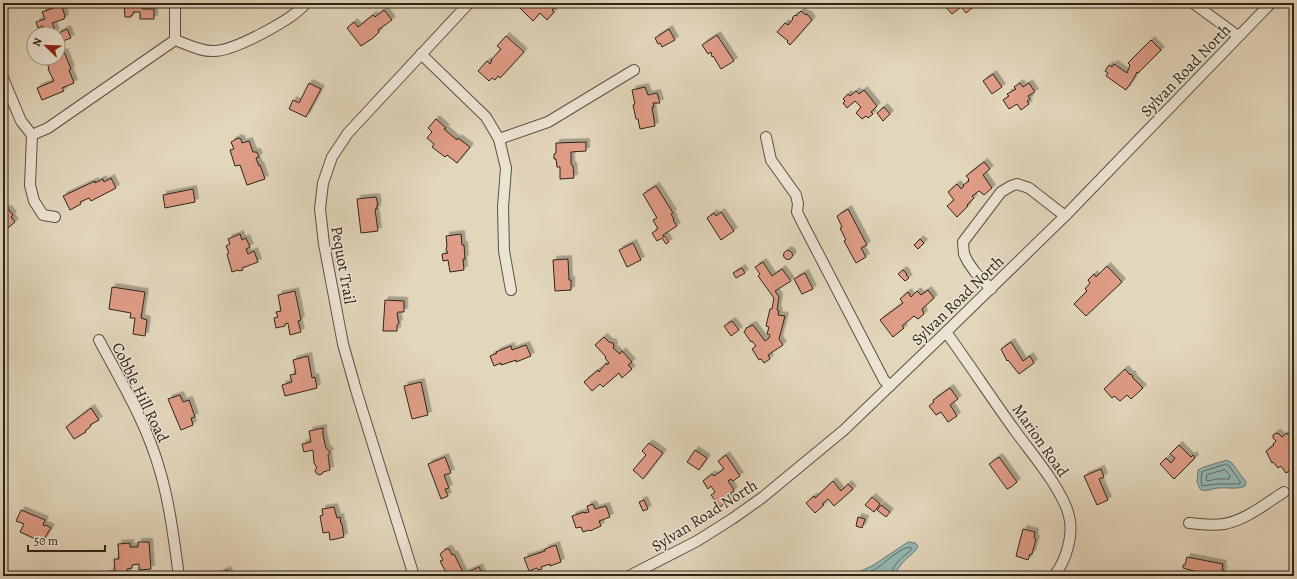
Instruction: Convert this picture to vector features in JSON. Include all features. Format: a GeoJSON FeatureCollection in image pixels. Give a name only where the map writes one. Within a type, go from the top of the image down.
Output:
{"type":"FeatureCollection","features":[{"type":"Feature","properties":{"kind":"street"},"geometry":{"type":"LineString","coordinates":[[175,3],[176,40]]}},
{"type":"Feature","properties":{"kind":"street"},"geometry":{"type":"LineString","coordinates":[[176,40],[196,48],[214,51],[228,48],[256,36],[278,24],[302,8],[306,3]]}},
{"type":"Feature","properties":{"kind":"street","name":"Pequot Trail"},"geometry":{"type":"LineString","coordinates":[[414,576],[343,344],[324,244],[320,201],[325,175],[332,157],[342,140],[357,121],[469,3]]}},
{"type":"Feature","properties":{"kind":"street"},"geometry":{"type":"LineString","coordinates":[[1193,3],[1238,36]]}},
{"type":"Feature","properties":{"kind":"street","name":"Sylvan Road North"},"geometry":{"type":"LineString","coordinates":[[629,576],[697,541],[750,507],[844,430],[1065,216],[1271,3]]}},
{"type":"Feature","properties":{"kind":"street"},"geometry":{"type":"LineString","coordinates":[[32,134],[48,128],[176,40]]}},
{"type":"Feature","properties":{"kind":"street"},"geometry":{"type":"LineString","coordinates":[[421,54],[486,117],[499,139],[506,168],[503,207],[504,251],[511,290]]}},
{"type":"Feature","properties":{"kind":"street"},"geometry":{"type":"LineString","coordinates":[[499,139],[548,122],[634,70]]}},
{"type":"Feature","properties":{"kind":"street"},"geometry":{"type":"LineString","coordinates":[[3,78],[21,121],[32,134],[30,186],[34,201],[43,215],[55,217]]}},
{"type":"Feature","properties":{"kind":"street"},"geometry":{"type":"LineString","coordinates":[[766,137],[771,160],[796,195],[798,204],[797,212],[884,380],[890,386]]}},
{"type":"Feature","properties":{"kind":"street"},"geometry":{"type":"LineString","coordinates":[[991,289],[968,262],[964,254],[963,242],[1001,192],[1017,184],[1025,186],[1036,192],[1065,216]]}},
{"type":"Feature","properties":{"kind":"street","name":"Marion Road"},"geometry":{"type":"LineString","coordinates":[[946,332],[1064,500],[1070,517],[1068,546],[1059,570],[1054,576]]}},
{"type":"Feature","properties":{"kind":"street","name":"Cobble Hill Road"},"geometry":{"type":"LineString","coordinates":[[99,340],[135,406],[156,457],[167,498],[180,576]]}},
{"type":"Feature","properties":{"kind":"street"},"geometry":{"type":"LineString","coordinates":[[1190,523],[1223,524],[1236,521],[1254,512],[1284,492]]}},
{"type":"Feature","properties":{"kind":"water"},"geometry":{"type":"Polygon","coordinates":[[[1227,460],[1232,463],[1246,482],[1245,486],[1207,490],[1200,489],[1197,482],[1198,470],[1227,460]]]}},
{"type":"Feature","properties":{"kind":"water"},"geometry":{"type":"Polygon","coordinates":[[[908,542],[915,543],[918,546],[897,570],[894,576],[850,576],[872,566],[908,542]]]}},
{"type":"Feature","properties":{"kind":"building"},"geometry":{"type":"Polygon","coordinates":[[[124,3],[142,3],[142,9],[154,9],[154,19],[140,19],[140,12],[133,12],[131,17],[125,17],[124,3]]]}},
{"type":"Feature","properties":{"kind":"building"},"geometry":{"type":"Polygon","coordinates":[[[525,3],[559,3],[552,10],[554,12],[547,20],[540,13],[533,21],[520,8],[525,3]]]}},
{"type":"Feature","properties":{"kind":"building"},"geometry":{"type":"Polygon","coordinates":[[[948,3],[977,4],[966,13],[961,7],[952,14],[945,6],[948,3]]]}},
{"type":"Feature","properties":{"kind":"building"},"geometry":{"type":"Polygon","coordinates":[[[59,6],[62,7],[65,16],[64,19],[52,23],[53,26],[37,26],[36,22],[45,19],[42,12],[59,6]]]}},
{"type":"Feature","properties":{"kind":"building"},"geometry":{"type":"Polygon","coordinates":[[[384,10],[392,20],[378,30],[379,32],[373,38],[361,46],[347,28],[354,22],[358,27],[373,15],[375,17],[384,10]]]}},
{"type":"Feature","properties":{"kind":"building"},"geometry":{"type":"Polygon","coordinates":[[[801,11],[806,15],[807,14],[812,20],[790,45],[787,42],[788,41],[777,32],[785,23],[788,25],[793,19],[792,18],[801,11]]]}},
{"type":"Feature","properties":{"kind":"building"},"geometry":{"type":"Polygon","coordinates":[[[669,29],[675,40],[662,47],[660,43],[658,44],[655,38],[669,29]]]}},
{"type":"Feature","properties":{"kind":"building"},"geometry":{"type":"Polygon","coordinates":[[[66,30],[71,38],[66,40],[66,30]]]}},
{"type":"Feature","properties":{"kind":"building"},"geometry":{"type":"Polygon","coordinates":[[[717,35],[734,61],[721,69],[713,56],[712,57],[711,52],[708,54],[702,45],[717,35]]]}},
{"type":"Feature","properties":{"kind":"building"},"geometry":{"type":"Polygon","coordinates":[[[506,36],[524,52],[500,78],[498,76],[495,80],[492,78],[489,81],[478,71],[487,61],[490,64],[492,61],[491,60],[501,49],[497,46],[506,36]]]}},
{"type":"Feature","properties":{"kind":"building"},"geometry":{"type":"Polygon","coordinates":[[[1151,40],[1161,50],[1138,73],[1137,72],[1126,90],[1106,76],[1108,73],[1105,71],[1109,65],[1112,67],[1114,64],[1127,73],[1130,65],[1128,63],[1151,40]]]}},
{"type":"Feature","properties":{"kind":"building"},"geometry":{"type":"Polygon","coordinates":[[[66,57],[71,69],[69,70],[74,83],[62,88],[64,91],[42,100],[37,88],[54,81],[48,66],[66,66],[66,57]]]}},
{"type":"Feature","properties":{"kind":"building"},"geometry":{"type":"Polygon","coordinates":[[[993,74],[1002,87],[992,94],[983,81],[993,74]]]}},
{"type":"Feature","properties":{"kind":"building"},"geometry":{"type":"Polygon","coordinates":[[[309,83],[321,89],[306,117],[289,109],[293,100],[299,103],[309,83]]]}},
{"type":"Feature","properties":{"kind":"building"},"geometry":{"type":"Polygon","coordinates":[[[1020,83],[1023,87],[1029,83],[1035,92],[1028,96],[1030,99],[1027,101],[1029,104],[1021,110],[1017,104],[1009,109],[1003,100],[1009,96],[1007,94],[1016,89],[1014,87],[1020,83]]]}},
{"type":"Feature","properties":{"kind":"building"},"geometry":{"type":"Polygon","coordinates":[[[645,87],[648,95],[657,93],[660,103],[653,103],[654,107],[652,107],[655,126],[640,129],[633,105],[635,104],[632,90],[645,87]]]}},
{"type":"Feature","properties":{"kind":"building"},"geometry":{"type":"Polygon","coordinates":[[[864,90],[877,106],[871,112],[873,114],[868,118],[866,116],[862,119],[856,113],[861,107],[855,101],[847,108],[843,103],[845,101],[843,99],[848,94],[850,96],[856,91],[859,94],[864,90]]]}},
{"type":"Feature","properties":{"kind":"building"},"geometry":{"type":"Polygon","coordinates":[[[884,107],[890,114],[883,121],[877,113],[884,107]]]}},
{"type":"Feature","properties":{"kind":"building"},"geometry":{"type":"Polygon","coordinates":[[[436,119],[446,128],[444,129],[457,140],[458,138],[470,147],[457,163],[447,155],[445,157],[432,147],[434,144],[427,138],[432,132],[428,128],[436,119]]]}},
{"type":"Feature","properties":{"kind":"building"},"geometry":{"type":"Polygon","coordinates":[[[238,138],[241,139],[242,143],[249,141],[253,152],[257,152],[259,157],[256,158],[265,179],[247,185],[240,165],[235,166],[230,150],[234,149],[231,142],[238,138]]]}},
{"type":"Feature","properties":{"kind":"building"},"geometry":{"type":"Polygon","coordinates":[[[586,142],[586,151],[571,152],[571,164],[573,166],[574,178],[560,179],[560,167],[557,167],[556,159],[554,159],[554,154],[556,153],[556,143],[586,142]]]}},
{"type":"Feature","properties":{"kind":"building"},"geometry":{"type":"Polygon","coordinates":[[[984,162],[990,169],[983,175],[992,188],[984,195],[979,191],[972,196],[974,198],[957,217],[947,206],[954,200],[948,192],[957,184],[961,189],[964,186],[963,185],[969,181],[966,176],[984,162]]]}},
{"type":"Feature","properties":{"kind":"building"},"geometry":{"type":"Polygon","coordinates":[[[111,178],[116,188],[91,201],[89,198],[80,202],[81,204],[70,210],[63,196],[95,181],[95,183],[103,179],[104,182],[111,178]]]}},
{"type":"Feature","properties":{"kind":"building"},"geometry":{"type":"Polygon","coordinates":[[[656,186],[673,213],[671,214],[677,226],[663,235],[663,237],[665,236],[669,242],[666,244],[662,238],[657,241],[652,233],[658,229],[653,220],[657,218],[643,194],[656,186]]]}},
{"type":"Feature","properties":{"kind":"building"},"geometry":{"type":"Polygon","coordinates":[[[193,189],[195,202],[165,208],[163,195],[193,189]]]}},
{"type":"Feature","properties":{"kind":"building"},"geometry":{"type":"Polygon","coordinates":[[[376,197],[378,205],[377,209],[375,209],[378,231],[361,233],[357,199],[376,197]]]}},
{"type":"Feature","properties":{"kind":"building"},"geometry":{"type":"Polygon","coordinates":[[[3,206],[13,215],[11,217],[15,222],[3,232],[3,206]]]}},
{"type":"Feature","properties":{"kind":"building"},"geometry":{"type":"Polygon","coordinates":[[[848,209],[867,245],[861,248],[866,257],[856,263],[844,241],[846,240],[840,228],[842,227],[837,216],[848,209]]]}},
{"type":"Feature","properties":{"kind":"building"},"geometry":{"type":"Polygon","coordinates":[[[721,212],[734,231],[721,240],[707,218],[714,213],[716,216],[721,212]]]}},
{"type":"Feature","properties":{"kind":"building"},"geometry":{"type":"Polygon","coordinates":[[[240,234],[242,240],[246,238],[250,247],[246,249],[248,254],[254,251],[258,262],[242,268],[243,270],[232,272],[227,254],[229,253],[226,246],[230,244],[228,239],[240,234]]]}},
{"type":"Feature","properties":{"kind":"building"},"geometry":{"type":"Polygon","coordinates":[[[461,234],[462,245],[464,245],[464,270],[450,272],[448,260],[443,261],[442,254],[448,253],[446,249],[446,236],[461,234]]]}},
{"type":"Feature","properties":{"kind":"building"},"geometry":{"type":"Polygon","coordinates":[[[920,239],[924,243],[918,249],[914,245],[920,239]]]}},
{"type":"Feature","properties":{"kind":"building"},"geometry":{"type":"Polygon","coordinates":[[[633,243],[641,260],[627,267],[619,250],[633,243]]]}},
{"type":"Feature","properties":{"kind":"building"},"geometry":{"type":"Polygon","coordinates":[[[788,250],[793,255],[788,260],[783,255],[788,250]]]}},
{"type":"Feature","properties":{"kind":"building"},"geometry":{"type":"Polygon","coordinates":[[[568,259],[571,290],[555,291],[553,260],[568,259]]]}},
{"type":"Feature","properties":{"kind":"building"},"geometry":{"type":"Polygon","coordinates":[[[763,262],[772,276],[782,269],[791,281],[775,291],[779,297],[777,310],[779,311],[778,315],[785,316],[779,339],[783,345],[768,355],[770,359],[764,363],[761,359],[759,360],[752,349],[756,346],[744,332],[746,328],[753,325],[765,341],[770,335],[767,334],[769,327],[766,326],[774,298],[758,276],[760,274],[755,267],[763,262]]]}},
{"type":"Feature","properties":{"kind":"building"},"geometry":{"type":"Polygon","coordinates":[[[1107,266],[1122,282],[1086,316],[1074,304],[1087,291],[1085,289],[1090,283],[1088,280],[1094,274],[1096,277],[1107,266]]]}},
{"type":"Feature","properties":{"kind":"building"},"geometry":{"type":"Polygon","coordinates":[[[742,268],[745,273],[736,278],[733,273],[742,268]]]}},
{"type":"Feature","properties":{"kind":"building"},"geometry":{"type":"Polygon","coordinates":[[[903,270],[909,278],[905,281],[898,274],[903,270]]]}},
{"type":"Feature","properties":{"kind":"building"},"geometry":{"type":"Polygon","coordinates":[[[805,273],[813,289],[802,294],[794,279],[805,273]]]}},
{"type":"Feature","properties":{"kind":"building"},"geometry":{"type":"Polygon","coordinates":[[[112,287],[145,292],[141,318],[147,320],[145,336],[133,334],[135,318],[130,318],[131,313],[109,309],[112,287]]]}},
{"type":"Feature","properties":{"kind":"building"},"geometry":{"type":"Polygon","coordinates":[[[928,290],[934,298],[922,309],[924,314],[918,319],[914,316],[902,326],[904,328],[893,337],[880,320],[903,303],[900,299],[908,292],[911,297],[917,291],[921,295],[928,290]]]}},
{"type":"Feature","properties":{"kind":"building"},"geometry":{"type":"Polygon","coordinates":[[[295,291],[301,320],[298,321],[301,332],[290,335],[288,323],[285,324],[285,326],[276,328],[274,318],[278,317],[276,312],[281,311],[278,295],[295,291]]]}},
{"type":"Feature","properties":{"kind":"building"},"geometry":{"type":"Polygon","coordinates":[[[385,300],[404,301],[404,312],[398,312],[397,314],[399,323],[397,325],[397,331],[383,331],[385,300]]]}},
{"type":"Feature","properties":{"kind":"building"},"geometry":{"type":"Polygon","coordinates":[[[732,321],[739,330],[731,336],[724,326],[732,321]]]}},
{"type":"Feature","properties":{"kind":"building"},"geometry":{"type":"Polygon","coordinates":[[[604,337],[609,342],[613,343],[613,348],[620,354],[622,351],[632,362],[628,365],[632,369],[622,378],[619,373],[603,387],[600,384],[592,391],[584,382],[598,370],[599,372],[606,363],[607,365],[609,363],[605,358],[606,357],[595,345],[604,337]]]}},
{"type":"Feature","properties":{"kind":"building"},"geometry":{"type":"Polygon","coordinates":[[[1011,342],[1023,361],[1030,356],[1034,363],[1019,374],[1008,360],[1007,361],[1001,349],[1011,342]]]}},
{"type":"Feature","properties":{"kind":"building"},"geometry":{"type":"Polygon","coordinates":[[[526,345],[531,356],[516,362],[516,360],[494,366],[490,356],[497,353],[496,352],[511,346],[512,350],[526,345]]]}},
{"type":"Feature","properties":{"kind":"building"},"geometry":{"type":"Polygon","coordinates":[[[308,356],[312,378],[315,377],[317,388],[285,396],[282,385],[292,382],[290,375],[296,374],[293,360],[308,356]]]}},
{"type":"Feature","properties":{"kind":"building"},"geometry":{"type":"Polygon","coordinates":[[[1125,369],[1143,388],[1131,399],[1127,395],[1120,401],[1114,396],[1112,398],[1104,389],[1125,369]]]}},
{"type":"Feature","properties":{"kind":"building"},"geometry":{"type":"Polygon","coordinates":[[[421,382],[428,415],[412,419],[404,386],[421,382]]]}},
{"type":"Feature","properties":{"kind":"building"},"geometry":{"type":"Polygon","coordinates":[[[950,388],[958,399],[950,405],[957,416],[948,422],[941,412],[936,415],[929,406],[934,402],[933,400],[950,388]]]}},
{"type":"Feature","properties":{"kind":"building"},"geometry":{"type":"Polygon","coordinates":[[[180,395],[183,402],[189,400],[195,417],[191,418],[193,425],[181,430],[168,399],[180,395]]]}},
{"type":"Feature","properties":{"kind":"building"},"geometry":{"type":"Polygon","coordinates":[[[91,408],[99,420],[90,425],[91,426],[85,431],[86,432],[74,439],[66,427],[91,408]]]}},
{"type":"Feature","properties":{"kind":"building"},"geometry":{"type":"Polygon","coordinates":[[[323,428],[326,448],[330,452],[328,455],[330,470],[319,475],[315,470],[317,468],[314,463],[313,450],[304,452],[302,444],[311,442],[309,431],[323,428]]]}},
{"type":"Feature","properties":{"kind":"building"},"geometry":{"type":"Polygon","coordinates":[[[1276,433],[1282,437],[1287,433],[1294,443],[1294,468],[1286,473],[1281,466],[1278,468],[1273,462],[1272,463],[1266,451],[1274,445],[1273,444],[1276,441],[1273,438],[1273,435],[1276,433]]]}},
{"type":"Feature","properties":{"kind":"building"},"geometry":{"type":"Polygon","coordinates":[[[649,443],[663,453],[643,479],[633,470],[646,455],[642,451],[649,443]]]}},
{"type":"Feature","properties":{"kind":"building"},"geometry":{"type":"Polygon","coordinates":[[[1179,445],[1191,457],[1193,455],[1195,458],[1174,479],[1160,464],[1166,458],[1171,463],[1175,458],[1170,454],[1179,445]]]}},
{"type":"Feature","properties":{"kind":"building"},"geometry":{"type":"Polygon","coordinates":[[[695,450],[707,458],[699,470],[687,462],[695,450]]]}},
{"type":"Feature","properties":{"kind":"building"},"geometry":{"type":"Polygon","coordinates":[[[726,455],[740,476],[733,481],[731,479],[728,481],[734,490],[730,494],[733,498],[728,501],[729,503],[725,506],[724,504],[720,507],[711,495],[715,492],[711,486],[708,489],[703,481],[712,474],[714,476],[724,469],[718,461],[726,455]]]}},
{"type":"Feature","properties":{"kind":"building"},"geometry":{"type":"Polygon","coordinates":[[[445,457],[451,473],[444,475],[449,488],[445,489],[448,496],[441,499],[428,464],[445,457]]]}},
{"type":"Feature","properties":{"kind":"building"},"geometry":{"type":"Polygon","coordinates":[[[999,457],[1017,482],[1007,489],[989,464],[999,457]]]}},
{"type":"Feature","properties":{"kind":"building"},"geometry":{"type":"Polygon","coordinates":[[[1101,469],[1104,477],[1099,479],[1108,500],[1097,505],[1084,476],[1101,469]]]}},
{"type":"Feature","properties":{"kind":"building"},"geometry":{"type":"Polygon","coordinates":[[[833,481],[841,491],[848,484],[853,489],[834,506],[828,499],[815,513],[806,503],[814,496],[815,498],[833,481]]]}},
{"type":"Feature","properties":{"kind":"building"},"geometry":{"type":"Polygon","coordinates":[[[872,497],[880,504],[874,512],[865,505],[872,497]]]}},
{"type":"Feature","properties":{"kind":"building"},"geometry":{"type":"Polygon","coordinates":[[[644,500],[648,509],[643,511],[639,502],[644,500]]]}},
{"type":"Feature","properties":{"kind":"building"},"geometry":{"type":"Polygon","coordinates":[[[593,504],[595,509],[606,506],[610,517],[599,521],[601,526],[590,531],[583,532],[581,527],[576,528],[572,516],[589,512],[587,506],[593,504]]]}},
{"type":"Feature","properties":{"kind":"building"},"geometry":{"type":"Polygon","coordinates":[[[881,505],[890,512],[886,517],[877,510],[881,505]]]}},
{"type":"Feature","properties":{"kind":"building"},"geometry":{"type":"Polygon","coordinates":[[[334,507],[337,518],[340,517],[344,537],[330,540],[329,532],[323,533],[320,516],[323,515],[322,509],[334,507]]]}},
{"type":"Feature","properties":{"kind":"building"},"geometry":{"type":"Polygon","coordinates":[[[21,510],[45,520],[43,525],[51,528],[42,542],[20,532],[24,524],[16,521],[21,510]]]}},
{"type":"Feature","properties":{"kind":"building"},"geometry":{"type":"Polygon","coordinates":[[[858,517],[865,519],[862,528],[856,526],[858,517]]]}},
{"type":"Feature","properties":{"kind":"building"},"geometry":{"type":"Polygon","coordinates":[[[1023,529],[1035,532],[1034,538],[1036,539],[1032,554],[1030,554],[1028,560],[1016,556],[1023,529]]]}},
{"type":"Feature","properties":{"kind":"building"},"geometry":{"type":"Polygon","coordinates":[[[138,542],[149,542],[151,569],[139,570],[139,564],[132,565],[132,568],[127,569],[128,576],[110,576],[109,571],[115,571],[114,559],[119,559],[118,544],[130,543],[130,547],[138,547],[138,542]]]}},
{"type":"Feature","properties":{"kind":"building"},"geometry":{"type":"Polygon","coordinates":[[[556,545],[561,562],[550,566],[550,564],[541,567],[542,569],[538,570],[537,568],[529,571],[524,558],[545,551],[545,549],[556,545]]]}},
{"type":"Feature","properties":{"kind":"building"},"geometry":{"type":"Polygon","coordinates":[[[446,549],[449,549],[452,555],[454,554],[464,574],[479,567],[483,576],[448,576],[440,561],[443,560],[440,554],[446,549]]]}},
{"type":"Feature","properties":{"kind":"building"},"geometry":{"type":"Polygon","coordinates":[[[1187,557],[1223,564],[1222,569],[1224,570],[1221,576],[1208,576],[1209,574],[1194,572],[1183,568],[1187,557]]]}},
{"type":"Feature","properties":{"kind":"building"},"geometry":{"type":"Polygon","coordinates":[[[227,570],[230,576],[216,576],[216,575],[227,570]]]}}]}
